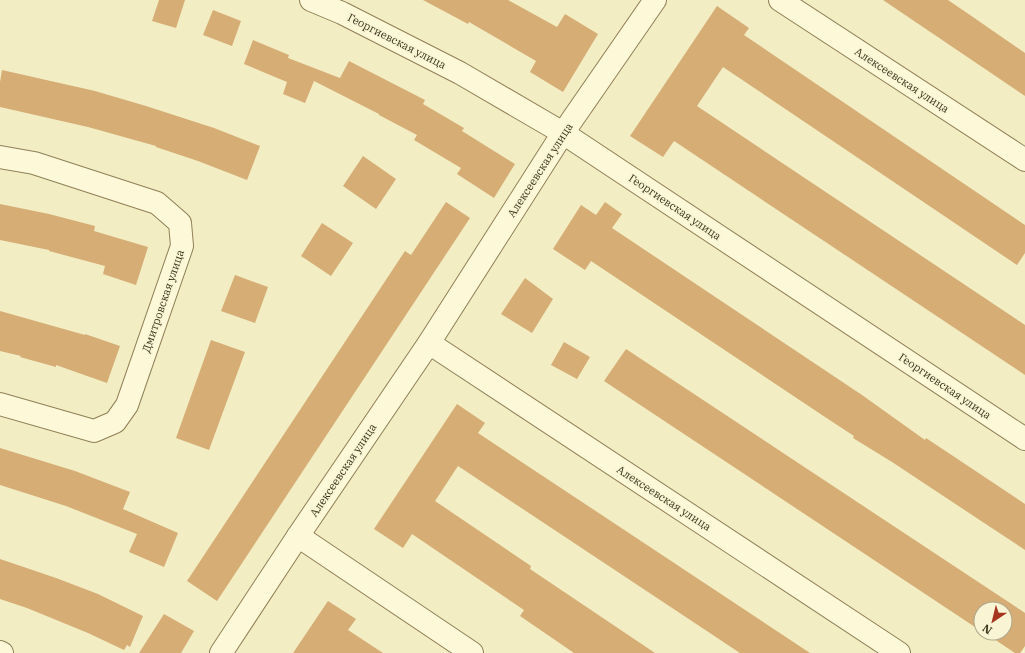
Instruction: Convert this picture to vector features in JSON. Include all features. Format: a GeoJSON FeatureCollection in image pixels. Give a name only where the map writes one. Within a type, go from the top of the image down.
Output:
{"type":"FeatureCollection","features":[{"type":"Feature","properties":{"kind":"street","name":"Георгиевская улица"},"geometry":{"type":"LineString","coordinates":[[311,0],[342,13],[460,73],[563,133],[1025,439]]}},
{"type":"Feature","properties":{"kind":"street","name":"Алексеевская улица"},"geometry":{"type":"LineString","coordinates":[[221,653],[298,536],[429,343],[563,133],[655,0]]}},
{"type":"Feature","properties":{"kind":"street","name":"Алексеевская улица"},"geometry":{"type":"LineString","coordinates":[[780,0],[1025,160]]}},
{"type":"Feature","properties":{"kind":"street","name":"Дмитровская улица"},"geometry":{"type":"LineString","coordinates":[[0,157],[34,163],[157,203],[180,223],[182,246],[127,405],[115,422],[94,431],[0,404]]}},
{"type":"Feature","properties":{"kind":"street","name":"Алексеевская улица"},"geometry":{"type":"LineString","coordinates":[[429,343],[899,653]]}},
{"type":"Feature","properties":{"kind":"street"},"geometry":{"type":"LineString","coordinates":[[298,536],[472,653]]}},
{"type":"Feature","properties":{"kind":"building"},"geometry":{"type":"Polygon","coordinates":[[[159,0],[185,0],[176,28],[152,21],[159,0]]]}},
{"type":"Feature","properties":{"kind":"building"},"geometry":{"type":"Polygon","coordinates":[[[423,0],[508,0],[557,27],[565,14],[598,34],[563,92],[530,72],[536,61],[469,22],[468,24],[423,0]]]}},
{"type":"Feature","properties":{"kind":"building"},"geometry":{"type":"Polygon","coordinates":[[[883,0],[948,0],[1025,53],[1025,96],[883,0]]]}},
{"type":"Feature","properties":{"kind":"building"},"geometry":{"type":"Polygon","coordinates":[[[717,6],[749,28],[744,35],[1025,225],[1025,253],[1017,265],[723,67],[697,106],[1025,325],[1025,375],[674,141],[663,157],[630,136],[717,6]]]}},
{"type":"Feature","properties":{"kind":"building"},"geometry":{"type":"Polygon","coordinates":[[[213,10],[241,21],[232,46],[203,35],[213,10]]]}},
{"type":"Feature","properties":{"kind":"building"},"geometry":{"type":"Polygon","coordinates":[[[253,40],[289,55],[288,58],[340,78],[349,61],[425,100],[423,104],[464,128],[462,131],[515,164],[494,198],[457,174],[461,168],[414,140],[417,135],[314,81],[305,103],[283,94],[287,82],[244,64],[253,40]]]}},
{"type":"Feature","properties":{"kind":"building"},"geometry":{"type":"Polygon","coordinates":[[[2,70],[95,91],[146,106],[214,128],[260,146],[247,180],[156,146],[88,127],[0,107],[0,82],[2,70]]]}},
{"type":"Feature","properties":{"kind":"building"},"geometry":{"type":"Polygon","coordinates":[[[363,156],[396,179],[376,209],[343,186],[363,156]]]}},
{"type":"Feature","properties":{"kind":"building"},"geometry":{"type":"Polygon","coordinates":[[[446,202],[470,218],[217,601],[187,581],[405,251],[411,255],[446,202]]]}},
{"type":"Feature","properties":{"kind":"building"},"geometry":{"type":"Polygon","coordinates":[[[605,202],[622,214],[612,228],[862,395],[925,440],[926,438],[1025,504],[1025,550],[853,438],[854,436],[591,261],[585,270],[553,249],[581,205],[596,215],[605,202]]]}},
{"type":"Feature","properties":{"kind":"building"},"geometry":{"type":"Polygon","coordinates":[[[0,204],[49,214],[95,226],[94,231],[148,247],[136,285],[103,274],[105,266],[49,250],[0,240],[0,204]]]}},
{"type":"Feature","properties":{"kind":"building"},"geometry":{"type":"Polygon","coordinates":[[[322,223],[353,243],[331,276],[301,256],[322,223]]]}},
{"type":"Feature","properties":{"kind":"building"},"geometry":{"type":"Polygon","coordinates":[[[235,275],[268,287],[255,323],[221,311],[235,275]]]}},
{"type":"Feature","properties":{"kind":"building"},"geometry":{"type":"Polygon","coordinates":[[[525,278],[553,299],[532,333],[501,314],[525,278]]]}},
{"type":"Feature","properties":{"kind":"building"},"geometry":{"type":"Polygon","coordinates":[[[0,311],[85,334],[120,346],[107,383],[56,365],[56,367],[0,351],[0,311]]]}},
{"type":"Feature","properties":{"kind":"building"},"geometry":{"type":"Polygon","coordinates":[[[211,340],[245,352],[209,450],[176,438],[211,340]]]}},
{"type":"Feature","properties":{"kind":"building"},"geometry":{"type":"Polygon","coordinates":[[[564,342],[590,357],[577,379],[551,365],[564,342]]]}},
{"type":"Feature","properties":{"kind":"building"},"geometry":{"type":"Polygon","coordinates":[[[626,349],[1007,601],[973,601],[973,626],[604,381],[626,349]]]}},
{"type":"Feature","properties":{"kind":"building"},"geometry":{"type":"Polygon","coordinates":[[[457,404],[485,423],[478,433],[810,653],[740,653],[458,466],[435,501],[531,566],[530,569],[655,653],[574,653],[520,616],[524,610],[412,534],[403,548],[374,529],[457,404]]]}},
{"type":"Feature","properties":{"kind":"building"},"geometry":{"type":"Polygon","coordinates":[[[0,448],[75,471],[130,492],[123,509],[178,533],[164,567],[129,552],[137,534],[66,506],[0,485],[0,448]]]}},
{"type":"Feature","properties":{"kind":"building"},"geometry":{"type":"Polygon","coordinates":[[[0,559],[98,594],[143,616],[130,647],[127,645],[124,650],[88,633],[27,608],[0,599],[0,559]]]}},
{"type":"Feature","properties":{"kind":"building"},"geometry":{"type":"Polygon","coordinates":[[[328,601],[356,619],[348,630],[383,653],[293,653],[328,601]]]}},
{"type":"Feature","properties":{"kind":"building"},"geometry":{"type":"Polygon","coordinates":[[[1013,605],[1025,613],[1025,646],[1020,653],[1015,653],[997,641],[1013,641],[1013,605]]]}},
{"type":"Feature","properties":{"kind":"building"},"geometry":{"type":"Polygon","coordinates":[[[164,614],[194,631],[181,653],[139,653],[164,614]]]}}]}
